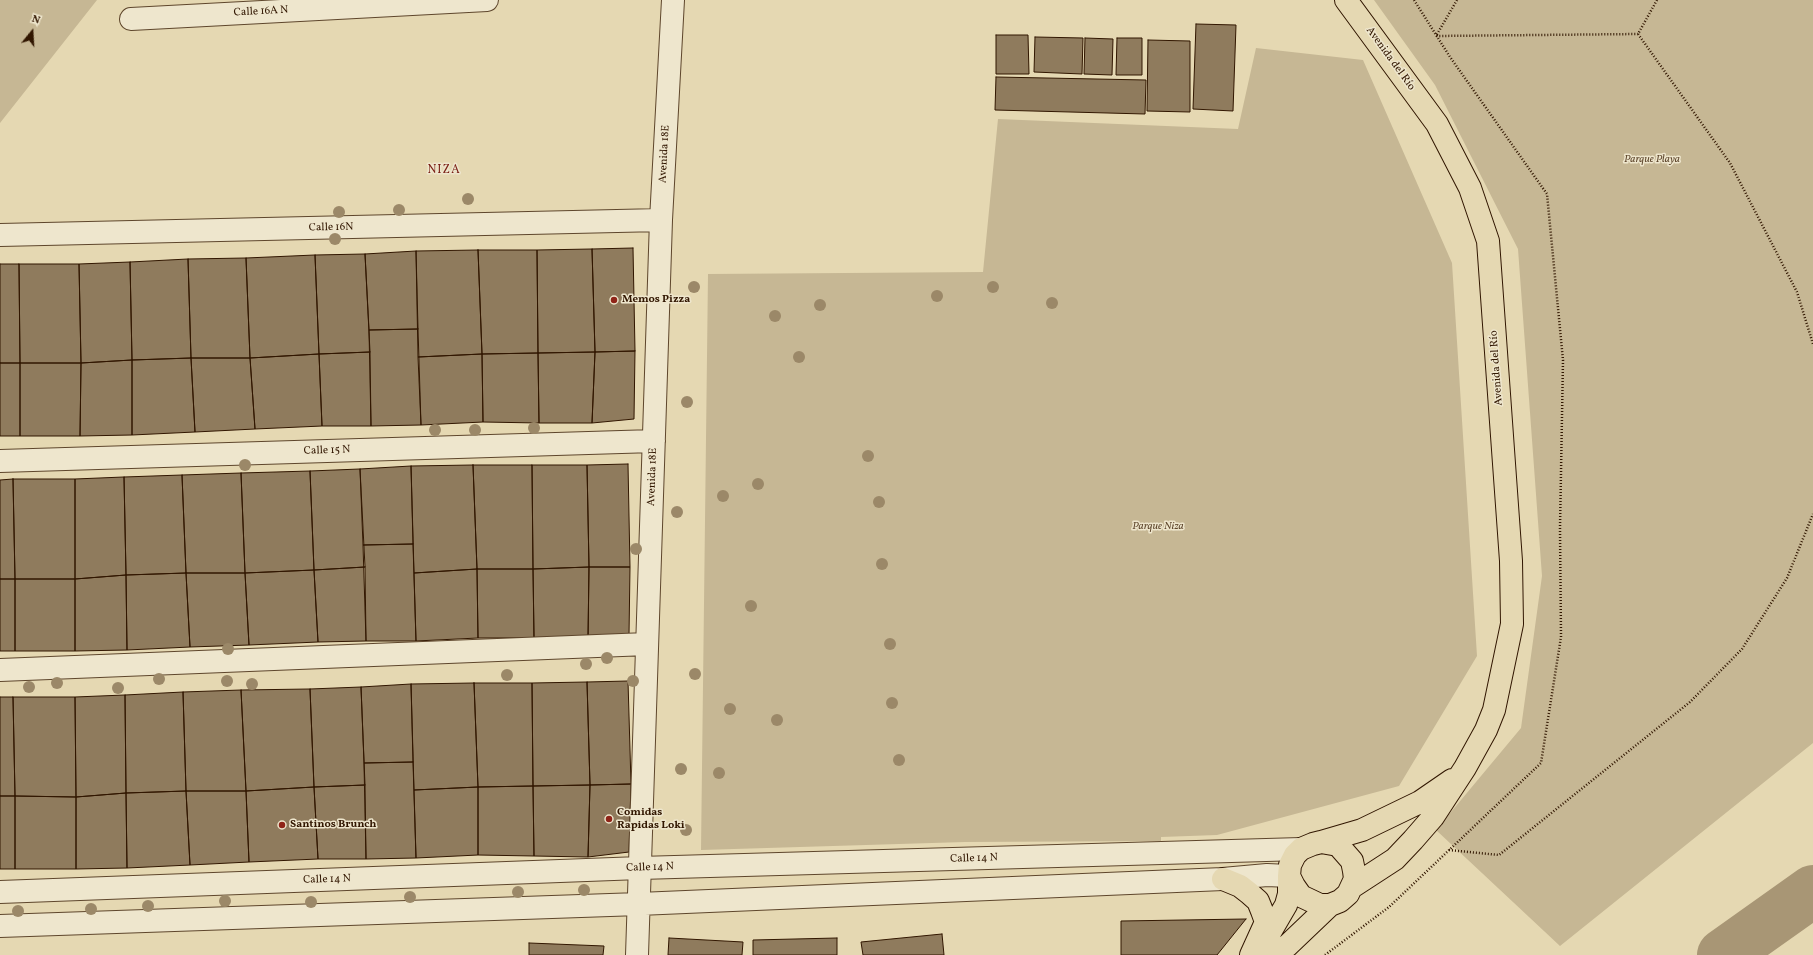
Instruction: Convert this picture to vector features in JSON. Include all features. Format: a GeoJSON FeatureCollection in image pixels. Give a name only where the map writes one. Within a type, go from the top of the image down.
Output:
{"type":"FeatureCollection","features":[{"type":"Feature","properties":{"kind":"main road","name":"Avenida del Río"},"geometry":{"type":"LineString","coordinates":[[1346,0],[1438,124],[1470,188],[1488,241],[1511,561],[1512,624],[1494,710],[1486,730],[1465,768],[1432,817],[1395,859],[1352,887]]}},
{"type":"Feature","properties":{"kind":"main road"},"geometry":{"type":"LineString","coordinates":[[1252,955],[1266,939],[1286,905],[1289,894],[1290,865],[1295,855],[1311,846],[1362,830],[1414,805],[1438,790],[1465,768]]}},
{"type":"Feature","properties":{"kind":"main road"},"geometry":{"type":"LineString","coordinates":[[1256,955],[1272,952],[1286,946],[1330,905],[1340,901],[1348,894],[1352,887],[1355,879],[1354,870],[1352,861],[1346,852],[1338,845],[1311,846]]}},
{"type":"Feature","properties":{"kind":"main road"},"geometry":{"type":"LineString","coordinates":[[1289,876],[1301,896],[1320,905],[1330,905]]}},
{"type":"Feature","properties":{"kind":"main road"},"geometry":{"type":"LineString","coordinates":[[1223,879],[1240,886],[1249,893],[1258,901],[1262,911],[1266,922],[1252,955]]}},
{"type":"Feature","properties":{"kind":"street","name":"Calle 16A N"},"geometry":{"type":"LineString","coordinates":[[132,19],[487,0]]}},
{"type":"Feature","properties":{"kind":"street","name":"Avenida 18E"},"geometry":{"type":"LineString","coordinates":[[637,955],[661,220],[673,0]]}},
{"type":"Feature","properties":{"kind":"street","name":"Calle 16N"},"geometry":{"type":"LineString","coordinates":[[0,235],[661,220]]}},
{"type":"Feature","properties":{"kind":"street","name":"Calle 15 N"},"geometry":{"type":"LineString","coordinates":[[0,461],[654,441]]}},
{"type":"Feature","properties":{"kind":"street"},"geometry":{"type":"LineString","coordinates":[[0,670],[647,644]]}},
{"type":"Feature","properties":{"kind":"street","name":"Calle 14 N"},"geometry":{"type":"LineString","coordinates":[[0,892],[640,868],[1311,846]]}},
{"type":"Feature","properties":{"kind":"street"},"geometry":{"type":"LineString","coordinates":[[0,926],[639,904],[1289,876]]}},
{"type":"Feature","properties":{"kind":"path"},"geometry":{"type":"LineString","coordinates":[[1457,0],[1436,36],[1638,34]]}},
{"type":"Feature","properties":{"kind":"path"},"geometry":{"type":"LineString","coordinates":[[1638,34],[1657,0]]}},
{"type":"Feature","properties":{"kind":"path"},"geometry":{"type":"LineString","coordinates":[[1638,34],[1730,163],[1798,292],[1813,344]]}},
{"type":"Feature","properties":{"kind":"path"},"geometry":{"type":"LineString","coordinates":[[1449,850],[1499,855],[1690,702],[1742,649],[1787,578],[1813,514]]}},
{"type":"Feature","properties":{"kind":"green space"},"geometry":{"type":"Polygon","coordinates":[[[0,0],[97,0],[0,123],[0,0]]]}},
{"type":"Feature","properties":{"kind":"green space","name":"Parque Playa"},"geometry":{"type":"Polygon","coordinates":[[[1374,0],[1813,0],[1813,743],[1560,946],[1436,830],[1521,728],[1542,576],[1518,249],[1435,85],[1374,0]]]}},
{"type":"Feature","properties":{"kind":"green space","name":"Parque Niza"},"geometry":{"type":"Polygon","coordinates":[[[1256,48],[1363,60],[1452,263],[1477,656],[1399,786],[1217,835],[1161,837],[1161,841],[965,842],[701,850],[708,274],[983,272],[998,119],[1238,129],[1256,48]]]}},
{"type":"Feature","properties":{"kind":"building"},"geometry":{"type":"Polygon","coordinates":[[[1196,24],[1236,25],[1233,111],[1193,109],[1196,24]]]}},
{"type":"Feature","properties":{"kind":"building"},"geometry":{"type":"Polygon","coordinates":[[[996,35],[1028,35],[1029,74],[996,74],[996,35]]]}},
{"type":"Feature","properties":{"kind":"building"},"geometry":{"type":"Polygon","coordinates":[[[1035,37],[1083,38],[1082,74],[1034,72],[1035,37]]]}},
{"type":"Feature","properties":{"kind":"building"},"geometry":{"type":"Polygon","coordinates":[[[1085,38],[1113,39],[1112,75],[1084,74],[1085,38]]]}},
{"type":"Feature","properties":{"kind":"building"},"geometry":{"type":"Polygon","coordinates":[[[1117,38],[1142,38],[1142,75],[1116,75],[1117,38]]]}},
{"type":"Feature","properties":{"kind":"building"},"geometry":{"type":"Polygon","coordinates":[[[1148,40],[1190,41],[1190,112],[1147,111],[1148,40]]]}},
{"type":"Feature","properties":{"kind":"building"},"geometry":{"type":"Polygon","coordinates":[[[996,77],[1146,80],[1145,114],[995,110],[996,77]]]}},
{"type":"Feature","properties":{"kind":"building","name":"Memos Pizza"},"geometry":{"type":"Polygon","coordinates":[[[633,248],[635,351],[595,352],[592,249],[633,248]]]}},
{"type":"Feature","properties":{"kind":"building"},"geometry":{"type":"Polygon","coordinates":[[[592,249],[595,352],[538,353],[537,250],[592,249]]]}},
{"type":"Feature","properties":{"kind":"building"},"geometry":{"type":"Polygon","coordinates":[[[478,250],[482,354],[418,357],[416,251],[478,250]]]}},
{"type":"Feature","properties":{"kind":"building"},"geometry":{"type":"Polygon","coordinates":[[[478,250],[537,250],[538,353],[482,354],[478,250]]]}},
{"type":"Feature","properties":{"kind":"building"},"geometry":{"type":"Polygon","coordinates":[[[416,251],[418,329],[369,330],[365,254],[416,251]]]}},
{"type":"Feature","properties":{"kind":"building"},"geometry":{"type":"Polygon","coordinates":[[[365,254],[370,352],[319,354],[315,255],[365,254]]]}},
{"type":"Feature","properties":{"kind":"building"},"geometry":{"type":"Polygon","coordinates":[[[315,255],[319,354],[250,358],[246,258],[315,255]]]}},
{"type":"Feature","properties":{"kind":"building"},"geometry":{"type":"Polygon","coordinates":[[[246,258],[250,358],[191,358],[188,259],[246,258]]]}},
{"type":"Feature","properties":{"kind":"building"},"geometry":{"type":"Polygon","coordinates":[[[188,259],[191,358],[132,360],[130,262],[188,259]]]}},
{"type":"Feature","properties":{"kind":"building"},"geometry":{"type":"Polygon","coordinates":[[[130,262],[132,360],[81,363],[79,264],[130,262]]]}},
{"type":"Feature","properties":{"kind":"building"},"geometry":{"type":"Polygon","coordinates":[[[0,264],[19,264],[20,363],[0,363],[0,264]]]}},
{"type":"Feature","properties":{"kind":"building"},"geometry":{"type":"Polygon","coordinates":[[[19,264],[79,264],[81,363],[20,363],[19,264]]]}},
{"type":"Feature","properties":{"kind":"building"},"geometry":{"type":"Polygon","coordinates":[[[418,329],[421,425],[371,426],[369,330],[418,329]]]}},
{"type":"Feature","properties":{"kind":"building"},"geometry":{"type":"Polygon","coordinates":[[[635,351],[634,419],[592,423],[595,352],[635,351]]]}},
{"type":"Feature","properties":{"kind":"building"},"geometry":{"type":"Polygon","coordinates":[[[370,352],[371,426],[322,426],[319,354],[370,352]]]}},
{"type":"Feature","properties":{"kind":"building"},"geometry":{"type":"Polygon","coordinates":[[[595,352],[592,423],[539,423],[538,353],[595,352]]]}},
{"type":"Feature","properties":{"kind":"building"},"geometry":{"type":"Polygon","coordinates":[[[538,353],[539,423],[483,422],[482,354],[538,353]]]}},
{"type":"Feature","properties":{"kind":"building"},"geometry":{"type":"Polygon","coordinates":[[[319,354],[322,426],[255,429],[250,358],[319,354]]]}},
{"type":"Feature","properties":{"kind":"building"},"geometry":{"type":"Polygon","coordinates":[[[482,354],[483,422],[421,425],[418,357],[482,354]]]}},
{"type":"Feature","properties":{"kind":"building"},"geometry":{"type":"Polygon","coordinates":[[[191,358],[195,432],[132,435],[132,360],[191,358]]]}},
{"type":"Feature","properties":{"kind":"building"},"geometry":{"type":"Polygon","coordinates":[[[191,358],[250,358],[255,429],[195,432],[191,358]]]}},
{"type":"Feature","properties":{"kind":"building"},"geometry":{"type":"Polygon","coordinates":[[[132,360],[132,435],[80,436],[81,363],[132,360]]]}},
{"type":"Feature","properties":{"kind":"building"},"geometry":{"type":"Polygon","coordinates":[[[0,363],[20,363],[20,436],[0,436],[0,363]]]}},
{"type":"Feature","properties":{"kind":"building"},"geometry":{"type":"Polygon","coordinates":[[[20,363],[81,363],[80,436],[20,436],[20,363]]]}},
{"type":"Feature","properties":{"kind":"building"},"geometry":{"type":"Polygon","coordinates":[[[628,464],[630,567],[589,567],[587,465],[628,464]]]}},
{"type":"Feature","properties":{"kind":"building"},"geometry":{"type":"Polygon","coordinates":[[[473,465],[532,465],[533,569],[477,569],[473,465]]]}},
{"type":"Feature","properties":{"kind":"building"},"geometry":{"type":"Polygon","coordinates":[[[473,465],[477,569],[414,573],[411,466],[473,465]]]}},
{"type":"Feature","properties":{"kind":"building"},"geometry":{"type":"Polygon","coordinates":[[[532,465],[587,465],[589,567],[533,569],[532,465]]]}},
{"type":"Feature","properties":{"kind":"building"},"geometry":{"type":"Polygon","coordinates":[[[411,466],[413,544],[363,545],[360,469],[411,466]]]}},
{"type":"Feature","properties":{"kind":"building"},"geometry":{"type":"Polygon","coordinates":[[[360,469],[365,567],[314,570],[310,471],[360,469]]]}},
{"type":"Feature","properties":{"kind":"building"},"geometry":{"type":"Polygon","coordinates":[[[310,471],[314,570],[245,573],[241,473],[310,471]]]}},
{"type":"Feature","properties":{"kind":"building"},"geometry":{"type":"Polygon","coordinates":[[[241,473],[245,573],[186,573],[182,475],[241,473]]]}},
{"type":"Feature","properties":{"kind":"building"},"geometry":{"type":"Polygon","coordinates":[[[182,475],[186,573],[126,575],[124,477],[182,475]]]}},
{"type":"Feature","properties":{"kind":"building"},"geometry":{"type":"Polygon","coordinates":[[[124,477],[126,575],[75,579],[75,479],[124,477]]]}},
{"type":"Feature","properties":{"kind":"building"},"geometry":{"type":"Polygon","coordinates":[[[13,479],[15,579],[0,579],[0,480],[13,479]]]}},
{"type":"Feature","properties":{"kind":"building"},"geometry":{"type":"Polygon","coordinates":[[[13,479],[75,479],[75,579],[15,579],[13,479]]]}},
{"type":"Feature","properties":{"kind":"building"},"geometry":{"type":"Polygon","coordinates":[[[413,544],[416,641],[366,641],[363,545],[413,544]]]}},
{"type":"Feature","properties":{"kind":"building"},"geometry":{"type":"Polygon","coordinates":[[[365,567],[366,641],[318,642],[314,570],[365,567]]]}},
{"type":"Feature","properties":{"kind":"building"},"geometry":{"type":"Polygon","coordinates":[[[589,567],[588,639],[534,638],[533,569],[589,567]]]}},
{"type":"Feature","properties":{"kind":"building"},"geometry":{"type":"Polygon","coordinates":[[[589,567],[630,567],[629,635],[588,639],[589,567]]]}},
{"type":"Feature","properties":{"kind":"building"},"geometry":{"type":"Polygon","coordinates":[[[477,569],[478,638],[416,641],[414,573],[477,569]]]}},
{"type":"Feature","properties":{"kind":"building"},"geometry":{"type":"Polygon","coordinates":[[[477,569],[533,569],[534,638],[478,638],[477,569]]]}},
{"type":"Feature","properties":{"kind":"building"},"geometry":{"type":"Polygon","coordinates":[[[314,570],[318,642],[249,645],[245,573],[314,570]]]}},
{"type":"Feature","properties":{"kind":"building"},"geometry":{"type":"Polygon","coordinates":[[[186,573],[190,647],[127,650],[126,575],[186,573]]]}},
{"type":"Feature","properties":{"kind":"building"},"geometry":{"type":"Polygon","coordinates":[[[186,573],[245,573],[249,645],[190,647],[186,573]]]}},
{"type":"Feature","properties":{"kind":"building"},"geometry":{"type":"Polygon","coordinates":[[[126,575],[127,650],[75,651],[75,579],[126,575]]]}},
{"type":"Feature","properties":{"kind":"building"},"geometry":{"type":"Polygon","coordinates":[[[0,579],[15,579],[15,651],[0,651],[0,579]]]}},
{"type":"Feature","properties":{"kind":"building"},"geometry":{"type":"Polygon","coordinates":[[[15,579],[75,579],[75,651],[15,651],[15,579]]]}},
{"type":"Feature","properties":{"kind":"building"},"geometry":{"type":"Polygon","coordinates":[[[628,681],[631,784],[590,785],[587,682],[628,681]]]}},
{"type":"Feature","properties":{"kind":"building"},"geometry":{"type":"Polygon","coordinates":[[[587,682],[590,785],[533,786],[532,683],[587,682]]]}},
{"type":"Feature","properties":{"kind":"building"},"geometry":{"type":"Polygon","coordinates":[[[474,683],[532,683],[533,786],[478,787],[474,683]]]}},
{"type":"Feature","properties":{"kind":"building"},"geometry":{"type":"Polygon","coordinates":[[[474,683],[478,787],[414,790],[411,684],[474,683]]]}},
{"type":"Feature","properties":{"kind":"building"},"geometry":{"type":"Polygon","coordinates":[[[411,684],[413,762],[364,763],[361,687],[411,684]]]}},
{"type":"Feature","properties":{"kind":"building"},"geometry":{"type":"Polygon","coordinates":[[[361,687],[365,785],[314,787],[310,689],[361,687]]]}},
{"type":"Feature","properties":{"kind":"building"},"geometry":{"type":"Polygon","coordinates":[[[310,689],[314,787],[246,791],[241,690],[310,689]]]}},
{"type":"Feature","properties":{"kind":"building"},"geometry":{"type":"Polygon","coordinates":[[[241,690],[246,791],[186,791],[183,692],[241,690]]]}},
{"type":"Feature","properties":{"kind":"building"},"geometry":{"type":"Polygon","coordinates":[[[183,692],[186,791],[126,793],[125,695],[183,692]]]}},
{"type":"Feature","properties":{"kind":"building"},"geometry":{"type":"Polygon","coordinates":[[[125,695],[126,793],[76,797],[75,697],[125,695]]]}},
{"type":"Feature","properties":{"kind":"building"},"geometry":{"type":"Polygon","coordinates":[[[0,697],[13,697],[15,796],[0,796],[0,697]]]}},
{"type":"Feature","properties":{"kind":"building"},"geometry":{"type":"Polygon","coordinates":[[[13,697],[75,697],[76,797],[15,796],[13,697]]]}},
{"type":"Feature","properties":{"kind":"building"},"geometry":{"type":"Polygon","coordinates":[[[413,762],[416,858],[366,859],[364,763],[413,762]]]}},
{"type":"Feature","properties":{"kind":"building","name":"Comidas Rapidas Loki"},"geometry":{"type":"Polygon","coordinates":[[[631,784],[629,852],[588,857],[590,785],[631,784]]]}},
{"type":"Feature","properties":{"kind":"building"},"geometry":{"type":"Polygon","coordinates":[[[365,785],[366,859],[318,859],[314,787],[365,785]]]}},
{"type":"Feature","properties":{"kind":"building"},"geometry":{"type":"Polygon","coordinates":[[[590,785],[588,857],[534,856],[533,786],[590,785]]]}},
{"type":"Feature","properties":{"kind":"building"},"geometry":{"type":"Polygon","coordinates":[[[533,786],[534,856],[478,855],[478,787],[533,786]]]}},
{"type":"Feature","properties":{"kind":"building","name":"Santinos Brunch"},"geometry":{"type":"Polygon","coordinates":[[[314,787],[318,859],[249,862],[246,791],[314,787]]]}},
{"type":"Feature","properties":{"kind":"building"},"geometry":{"type":"Polygon","coordinates":[[[478,787],[478,855],[416,858],[414,790],[478,787]]]}},
{"type":"Feature","properties":{"kind":"building"},"geometry":{"type":"Polygon","coordinates":[[[186,791],[190,865],[127,868],[126,793],[186,791]]]}},
{"type":"Feature","properties":{"kind":"building"},"geometry":{"type":"Polygon","coordinates":[[[186,791],[246,791],[249,862],[190,865],[186,791]]]}},
{"type":"Feature","properties":{"kind":"building"},"geometry":{"type":"Polygon","coordinates":[[[126,793],[127,868],[76,869],[76,797],[126,793]]]}},
{"type":"Feature","properties":{"kind":"building"},"geometry":{"type":"Polygon","coordinates":[[[0,796],[15,796],[15,869],[0,869],[0,796]]]}},
{"type":"Feature","properties":{"kind":"building"},"geometry":{"type":"Polygon","coordinates":[[[15,796],[76,797],[76,869],[15,869],[15,796]]]}},
{"type":"Feature","properties":{"kind":"building"},"geometry":{"type":"Polygon","coordinates":[[[1246,919],[1217,955],[1121,955],[1121,921],[1246,919]]]}},
{"type":"Feature","properties":{"kind":"building"},"geometry":{"type":"Polygon","coordinates":[[[942,934],[944,955],[863,955],[861,942],[942,934]]]}},
{"type":"Feature","properties":{"kind":"building"},"geometry":{"type":"Polygon","coordinates":[[[669,938],[743,942],[742,955],[668,955],[669,938]]]}},
{"type":"Feature","properties":{"kind":"building"},"geometry":{"type":"Polygon","coordinates":[[[837,938],[837,955],[753,955],[753,940],[837,938]]]}},
{"type":"Feature","properties":{"kind":"building"},"geometry":{"type":"Polygon","coordinates":[[[529,943],[604,946],[603,955],[529,955],[529,943]]]}},
{"type":"Feature","properties":{"kind":"waterway"},"geometry":{"type":"LineString","coordinates":[[1723,955],[1813,891]]}},
{"type":"Feature","properties":{"kind":"place","name":"Memos Pizza"},"geometry":{"type":"Point","coordinates":[614,300]}},
{"type":"Feature","properties":{"kind":"place","name":"Comidas Rapidas Loki"},"geometry":{"type":"Point","coordinates":[609,819]}},
{"type":"Feature","properties":{"kind":"place","name":"Santinos Brunch"},"geometry":{"type":"Point","coordinates":[282,825]}},
{"type":"Feature","properties":{"kind":"district","name":"NIZA"},"geometry":{"type":"Point","coordinates":[444,171]}}]}
